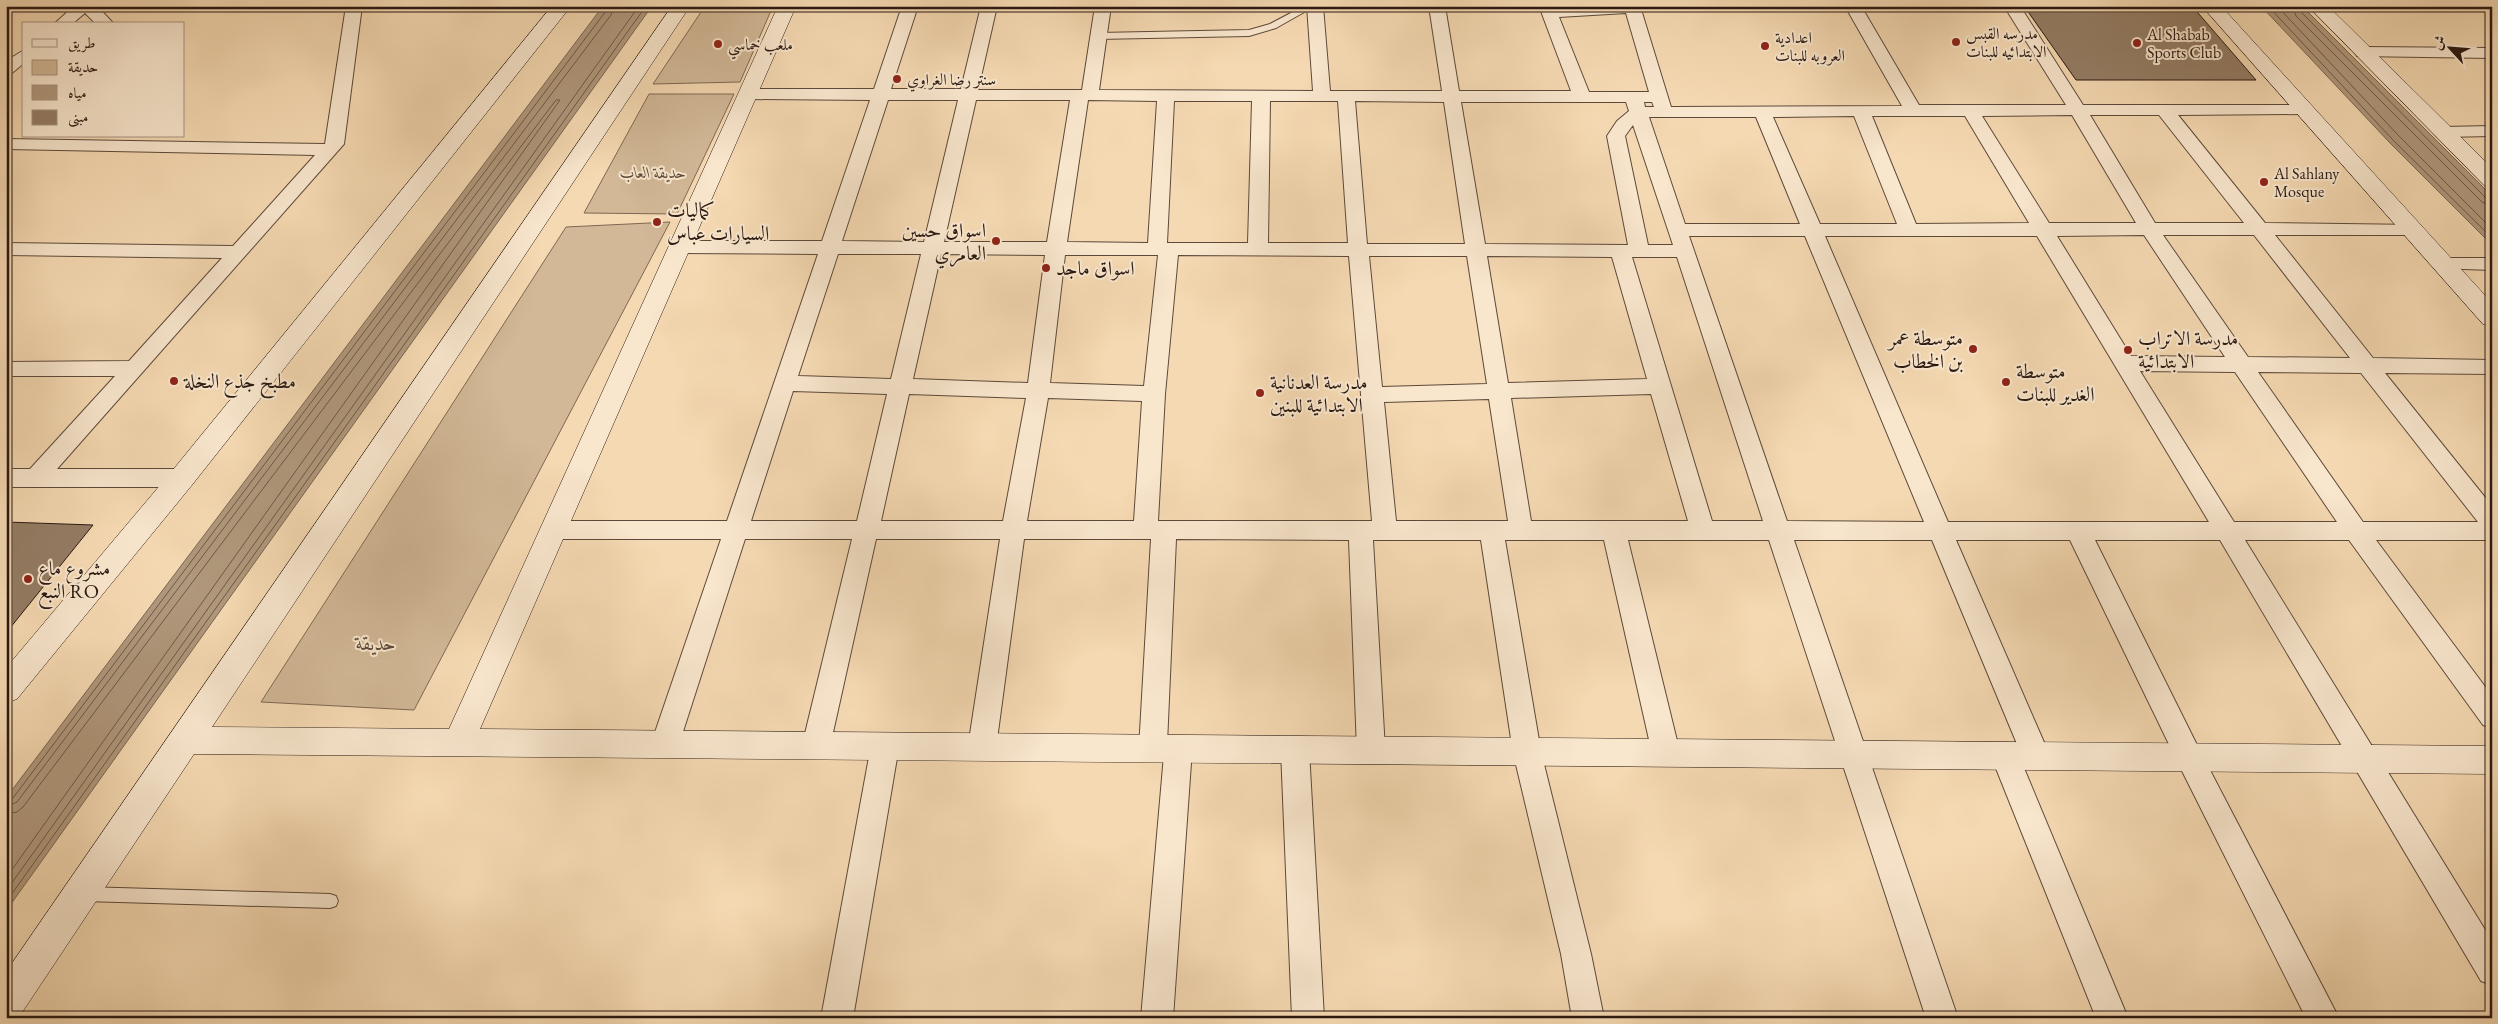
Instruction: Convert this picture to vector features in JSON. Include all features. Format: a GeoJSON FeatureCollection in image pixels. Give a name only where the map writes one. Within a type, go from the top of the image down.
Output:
{"type":"FeatureCollection","features":[{"type":"Feature","properties":{"kind":"street"},"geometry":{"type":"LineString","coordinates":[[65,22],[85,6],[104,22]]}},
{"type":"Feature","properties":{"kind":"street"},"geometry":{"type":"LineString","coordinates":[[36,478],[335,144],[354,6]]}},
{"type":"Feature","properties":{"kind":"street"},"geometry":{"type":"LineString","coordinates":[[6,690],[182,478],[562,6]]}},
{"type":"Feature","properties":{"kind":"street"},"geometry":{"type":"LineString","coordinates":[[6,1004],[187,740],[681,6]]}},
{"type":"Feature","properties":{"kind":"street"},"geometry":{"type":"LineString","coordinates":[[459,742],[787,6]]}},
{"type":"Feature","properties":{"kind":"street"},"geometry":{"type":"LineString","coordinates":[[665,744],[910,6]]}},
{"type":"Feature","properties":{"kind":"street"},"geometry":{"type":"LineString","coordinates":[[816,746],[989,6]]}},
{"type":"Feature","properties":{"kind":"street"},"geometry":{"type":"LineString","coordinates":[[982,747],[1013,530],[1038,390],[1056,248],[1098,36],[1102,6]]}},
{"type":"Feature","properties":{"kind":"street"},"geometry":{"type":"LineString","coordinates":[[1315,6],[1322,96]]}},
{"type":"Feature","properties":{"kind":"street"},"geometry":{"type":"LineString","coordinates":[[1437,6],[1520,531]]}},
{"type":"Feature","properties":{"kind":"street"},"geometry":{"type":"LineString","coordinates":[[1853,6],[1913,110]]}},
{"type":"Feature","properties":{"kind":"street"},"geometry":{"type":"LineString","coordinates":[[2012,6],[2078,110],[2149,229],[2356,531],[2492,718]]}},
{"type":"Feature","properties":{"kind":"street"},"geometry":{"type":"LineString","coordinates":[[2211,6],[2492,318]]}},
{"type":"Feature","properties":{"kind":"street"},"geometry":{"type":"LineString","coordinates":[[2317,6],[2492,180]]}},
{"type":"Feature","properties":{"kind":"street"},"geometry":{"type":"LineString","coordinates":[[1582,97],[1549,10],[1632,7],[1661,104]]}},
{"type":"Feature","properties":{"kind":"street"},"geometry":{"type":"LineString","coordinates":[[2362,52],[2492,53]]}},
{"type":"Feature","properties":{"kind":"street"},"geometry":{"type":"LineString","coordinates":[[6,69],[22,57]]}},
{"type":"Feature","properties":{"kind":"street"},"geometry":{"type":"LineString","coordinates":[[748,94],[1582,97],[1636,105],[1661,104],[1762,111],[2303,109]]}},
{"type":"Feature","properties":{"kind":"street"},"geometry":{"type":"LineString","coordinates":[[1157,1018],[1165,749],[1154,530],[1154,394],[1163,249],[1166,96]]}},
{"type":"Feature","properties":{"kind":"street"},"geometry":{"type":"LineString","coordinates":[[1258,250],[1261,96]]}},
{"type":"Feature","properties":{"kind":"street"},"geometry":{"type":"LineString","coordinates":[[1346,96],[1372,395],[1371,750]]}},
{"type":"Feature","properties":{"kind":"street"},"geometry":{"type":"LineString","coordinates":[[1636,105],[1942,1018]]}},
{"type":"Feature","properties":{"kind":"street"},"geometry":{"type":"LineString","coordinates":[[1636,105],[1616,136],[1630,251],[1660,386],[1703,531]]}},
{"type":"Feature","properties":{"kind":"street"},"geometry":{"type":"LineString","coordinates":[[1970,110],[2366,759],[2492,970]]}},
{"type":"Feature","properties":{"kind":"street"},"geometry":{"type":"LineString","coordinates":[[2164,110],[2492,523]]}},
{"type":"Feature","properties":{"kind":"street"},"geometry":{"type":"LineString","coordinates":[[1762,111],[2036,756]]}},
{"type":"Feature","properties":{"kind":"street"},"geometry":{"type":"LineString","coordinates":[[1861,111],[1909,230]]}},
{"type":"Feature","properties":{"kind":"street"},"geometry":{"type":"LineString","coordinates":[[2443,132],[2492,131]]}},
{"type":"Feature","properties":{"kind":"street"},"geometry":{"type":"LineString","coordinates":[[6,144],[160,142],[330,150]]}},
{"type":"Feature","properties":{"kind":"street"},"geometry":{"type":"LineString","coordinates":[[680,247],[1630,251],[1682,241],[1813,230],[2411,229]]}},
{"type":"Feature","properties":{"kind":"street"},"geometry":{"type":"LineString","coordinates":[[6,249],[239,252]]}},
{"type":"Feature","properties":{"kind":"street"},"geometry":{"type":"LineString","coordinates":[[2443,264],[2492,264]]}},
{"type":"Feature","properties":{"kind":"street"},"geometry":{"type":"LineString","coordinates":[[2124,363],[2492,367]]}},
{"type":"Feature","properties":{"kind":"street"},"geometry":{"type":"LineString","coordinates":[[6,369],[136,368]]}},
{"type":"Feature","properties":{"kind":"street"},"geometry":{"type":"LineString","coordinates":[[786,383],[1154,394]]}},
{"type":"Feature","properties":{"kind":"street"},"geometry":{"type":"LineString","coordinates":[[1372,395],[1660,386]]}},
{"type":"Feature","properties":{"kind":"street"},"geometry":{"type":"LineString","coordinates":[[6,478],[182,478]]}},
{"type":"Feature","properties":{"kind":"street"},"geometry":{"type":"LineString","coordinates":[[554,530],[2492,531]]}},
{"type":"Feature","properties":{"kind":"street"},"geometry":{"type":"LineString","coordinates":[[1492,531],[1527,752],[1576,954],[1588,1018]]}},
{"type":"Feature","properties":{"kind":"street"},"geometry":{"type":"LineString","coordinates":[[1614,531],[1666,753]]}},
{"type":"Feature","properties":{"kind":"street"},"geometry":{"type":"LineString","coordinates":[[2078,531],[2189,757],[2324,1018]]}},
{"type":"Feature","properties":{"kind":"street"},"geometry":{"type":"LineString","coordinates":[[187,740],[2492,760]]}},
{"type":"Feature","properties":{"kind":"street"},"geometry":{"type":"LineString","coordinates":[[837,1018],[885,746]]}},
{"type":"Feature","properties":{"kind":"street"},"geometry":{"type":"LineString","coordinates":[[1295,750],[1308,1018]]}},
{"type":"Feature","properties":{"kind":"street"},"geometry":{"type":"LineString","coordinates":[[2005,756],[2112,1018]]}},
{"type":"Feature","properties":{"kind":"lane"},"geometry":{"type":"LineString","coordinates":[[1098,36],[1248,33],[1273,26],[1311,6]]}},
{"type":"Feature","properties":{"kind":"lane"},"geometry":{"type":"LineString","coordinates":[[82,894],[330,901]]}},
{"type":"Feature","properties":{"kind":"green space","name":"ملعب خماسي"},"geometry":{"type":"Polygon","coordinates":[[[705,6],[773,6],[740,82],[653,84],[705,6]]]}},
{"type":"Feature","properties":{"kind":"green space","name":"حديقة العاب"},"geometry":{"type":"Polygon","coordinates":[[[649,94],[734,94],[677,214],[584,213],[649,94]]]}},
{"type":"Feature","properties":{"kind":"green space","name":"حديقة"},"geometry":{"type":"Polygon","coordinates":[[[670,222],[414,710],[261,702],[566,227],[670,222]]]}},
{"type":"Feature","properties":{"kind":"water"},"geometry":{"type":"Polygon","coordinates":[[[603,6],[652,6],[6,911],[6,798],[603,6]]]}},
{"type":"Feature","properties":{"kind":"water"},"geometry":{"type":"Polygon","coordinates":[[[2261,6],[2302,6],[2492,196],[2492,245],[2390,143],[2261,6]]]}},
{"type":"Feature","properties":{"kind":"building","name":"Al Shabab Sports Club"},"geometry":{"type":"Polygon","coordinates":[[[2024,6],[2192,6],[2256,80],[2076,80],[2024,6]]]}},
{"type":"Feature","properties":{"kind":"building","name":"مشروع ماع النبع RO"},"geometry":{"type":"Polygon","coordinates":[[[6,522],[93,525],[6,633],[6,522]]]}},
{"type":"Feature","properties":{"kind":"place","name":"مدرسه القبس الابتدائيه للبنات"},"geometry":{"type":"Point","coordinates":[1956,42]}},
{"type":"Feature","properties":{"kind":"place","name":"Al Shabab Sports Club"},"geometry":{"type":"Point","coordinates":[2137,43]}},
{"type":"Feature","properties":{"kind":"place","name":"ملعب خماسي"},"geometry":{"type":"Point","coordinates":[718,44]}},
{"type":"Feature","properties":{"kind":"place","name":"اعدادية العروبه للبنات"},"geometry":{"type":"Point","coordinates":[1765,46]}},
{"type":"Feature","properties":{"kind":"place","name":"سنتر رضا الغراوي"},"geometry":{"type":"Point","coordinates":[897,79]}},
{"type":"Feature","properties":{"kind":"place","name":"Al Sahlany Mosque"},"geometry":{"type":"Point","coordinates":[2264,182]}},
{"type":"Feature","properties":{"kind":"place","name":"كماليات السيارات عباس"},"geometry":{"type":"Point","coordinates":[657,222]}},
{"type":"Feature","properties":{"kind":"place","name":"اسواق حسين العامري"},"geometry":{"type":"Point","coordinates":[996,241]}},
{"type":"Feature","properties":{"kind":"place","name":"اسواق ماجد"},"geometry":{"type":"Point","coordinates":[1046,268]}},
{"type":"Feature","properties":{"kind":"place","name":"متوسطة عمر بن الخطاب"},"geometry":{"type":"Point","coordinates":[1973,349]}},
{"type":"Feature","properties":{"kind":"place","name":"مدرسة الاتراب الابتدائية"},"geometry":{"type":"Point","coordinates":[2128,350]}},
{"type":"Feature","properties":{"kind":"place","name":"مطبخ جذع النخلة"},"geometry":{"type":"Point","coordinates":[174,381]}},
{"type":"Feature","properties":{"kind":"place","name":"متوسطة الغدير للبنات"},"geometry":{"type":"Point","coordinates":[2006,382]}},
{"type":"Feature","properties":{"kind":"place","name":"مدرسة العدنانية الابتدائية للبنين"},"geometry":{"type":"Point","coordinates":[1260,393]}},
{"type":"Feature","properties":{"kind":"place","name":"مشروع ماع النبع RO"},"geometry":{"type":"Point","coordinates":[28,579]}}]}
